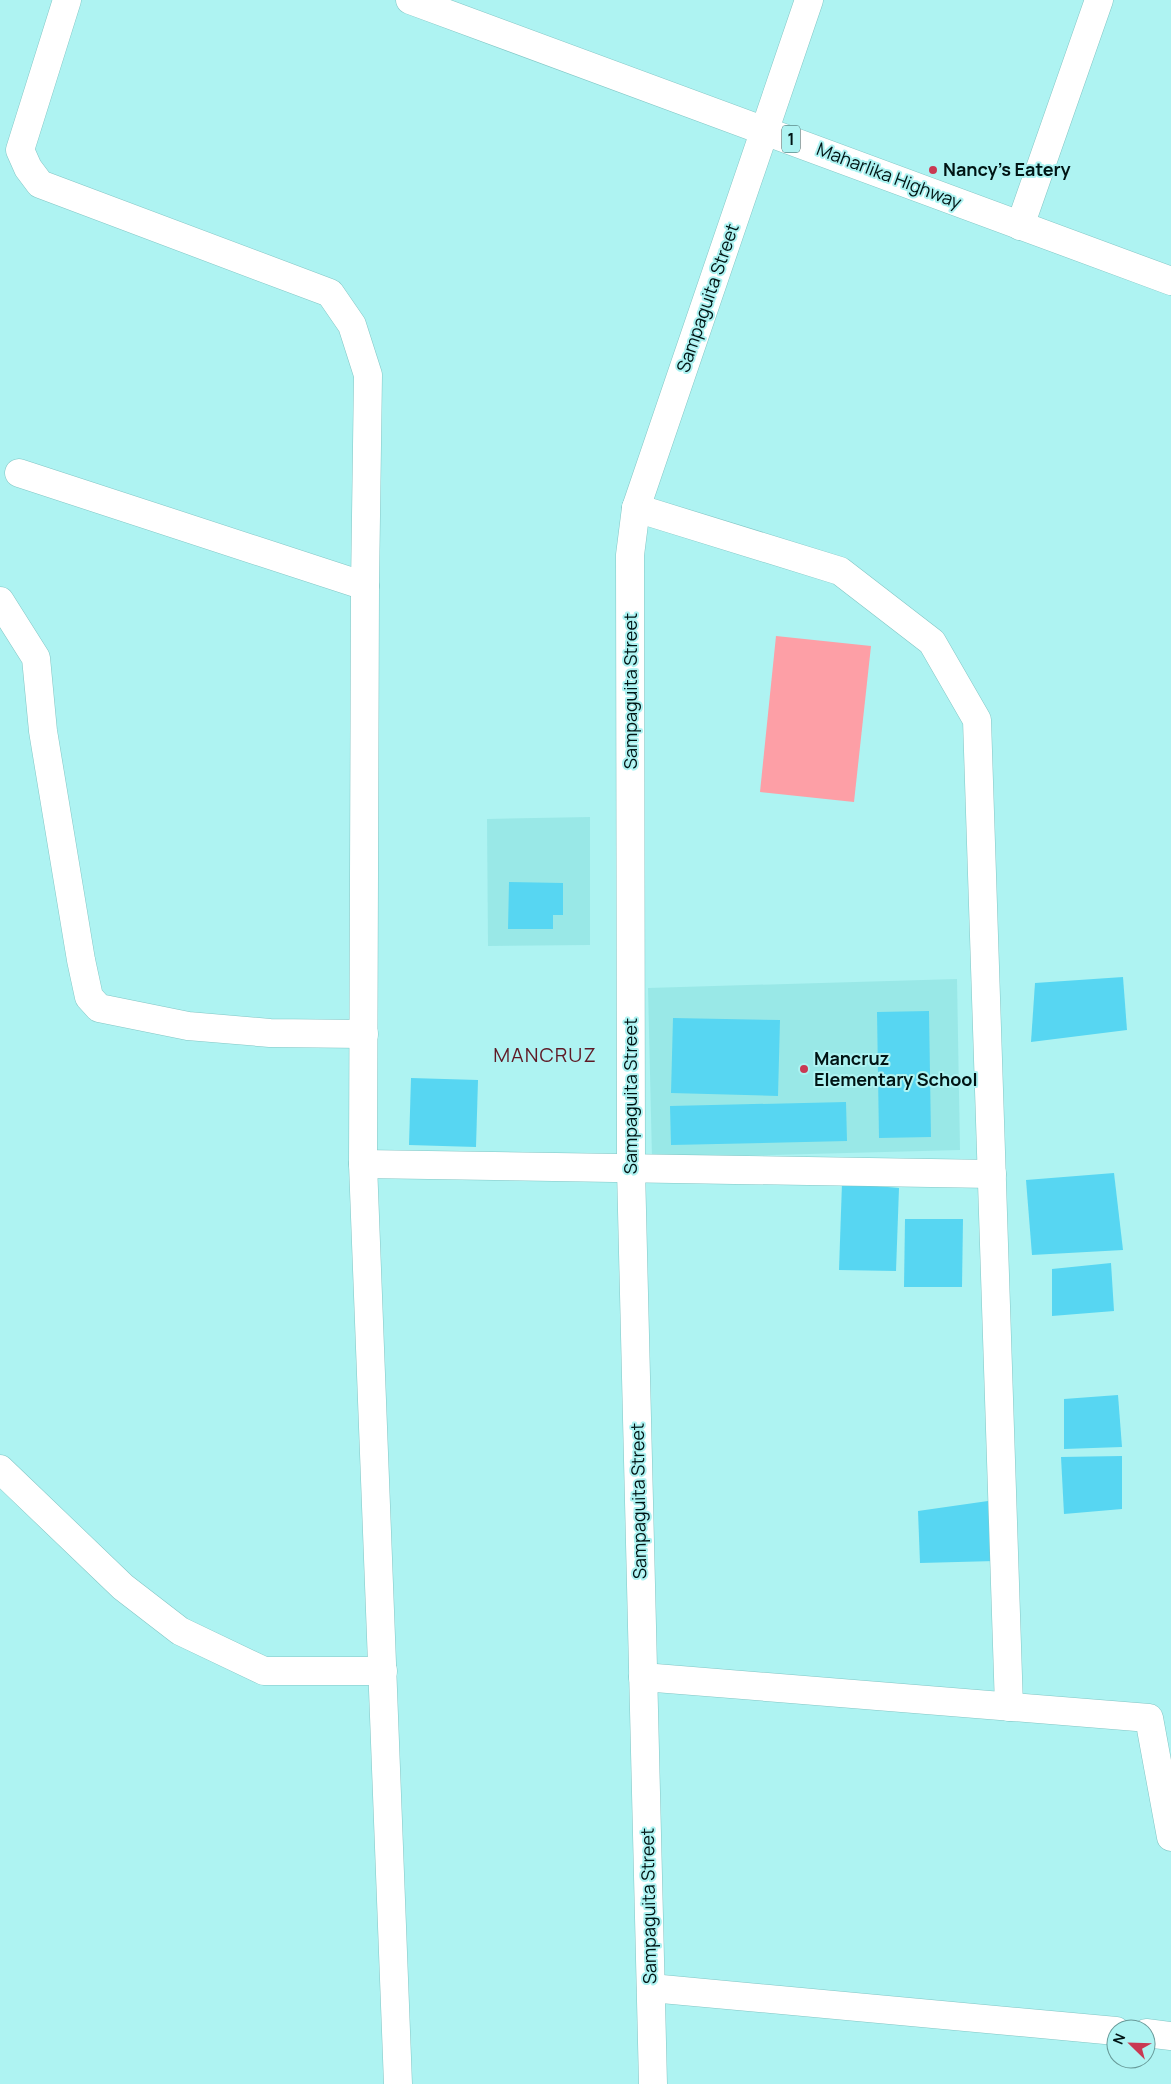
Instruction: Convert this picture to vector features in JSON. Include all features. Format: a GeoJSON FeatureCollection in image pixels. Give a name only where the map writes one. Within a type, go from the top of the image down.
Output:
{"type":"FeatureCollection","features":[{"type":"Feature","properties":{"kind":"main road"},"geometry":{"type":"LineString","coordinates":[[67,0],[20,150],[28,168],[40,184],[330,294],[352,325],[368,375],[365,586],[363,1164],[398,2084]]}},
{"type":"Feature","properties":{"kind":"main road","name":"Maharlika Highway"},"geometry":{"type":"LineString","coordinates":[[410,0],[1171,281]]}},
{"type":"Feature","properties":{"kind":"main road","name":"Sampaguita Street"},"geometry":{"type":"LineString","coordinates":[[653,2084],[631,1169],[630,555],[636,508],[809,0]]}},
{"type":"Feature","properties":{"kind":"main road"},"geometry":{"type":"LineString","coordinates":[[1020,226],[1099,0]]}},
{"type":"Feature","properties":{"kind":"main road"},"geometry":{"type":"LineString","coordinates":[[19,473],[365,586]]}},
{"type":"Feature","properties":{"kind":"main road"},"geometry":{"type":"LineString","coordinates":[[636,508],[840,571],[932,642],[977,720],[1009,1707]]}},
{"type":"Feature","properties":{"kind":"main road"},"geometry":{"type":"LineString","coordinates":[[0,600],[36,658],[43,731],[81,960],[89,997],[99,1008],[188,1026],[270,1033],[364,1034]]}},
{"type":"Feature","properties":{"kind":"main road"},"geometry":{"type":"LineString","coordinates":[[363,1164],[992,1174]]}},
{"type":"Feature","properties":{"kind":"main road"},"geometry":{"type":"LineString","coordinates":[[0,1469],[123,1587],[180,1631],[264,1672],[383,1671]]}},
{"type":"Feature","properties":{"kind":"main road"},"geometry":{"type":"LineString","coordinates":[[643,1677],[1149,1718],[1171,1837]]}},
{"type":"Feature","properties":{"kind":"main road"},"geometry":{"type":"LineString","coordinates":[[651,1988],[1106,2030]]}},
{"type":"Feature","properties":{"kind":"main road"},"geometry":{"type":"LineString","coordinates":[[1156,2034],[1171,2036]]}},
{"type":"Feature","properties":{"kind":"shaded area"},"geometry":{"type":"Polygon","coordinates":[[[776,636],[871,646],[854,802],[760,792],[776,636]]]}},
{"type":"Feature","properties":{"kind":"shaded area"},"geometry":{"type":"Polygon","coordinates":[[[590,817],[590,945],[488,946],[487,819],[590,817]]]}},
{"type":"Feature","properties":{"kind":"shaded area","name":"Mancruz Elementary School"},"geometry":{"type":"Polygon","coordinates":[[[957,979],[960,1150],[652,1158],[648,988],[957,979]]]}},
{"type":"Feature","properties":{"kind":"building"},"geometry":{"type":"Polygon","coordinates":[[[509,882],[563,883],[563,915],[553,915],[553,929],[508,929],[509,882]]]}},
{"type":"Feature","properties":{"kind":"building"},"geometry":{"type":"Polygon","coordinates":[[[1123,977],[1127,1030],[1031,1042],[1035,983],[1123,977]]]}},
{"type":"Feature","properties":{"kind":"building"},"geometry":{"type":"Polygon","coordinates":[[[929,1011],[931,1137],[879,1138],[877,1012],[929,1011]]]}},
{"type":"Feature","properties":{"kind":"building"},"geometry":{"type":"Polygon","coordinates":[[[673,1018],[780,1020],[778,1096],[671,1093],[673,1018]]]}},
{"type":"Feature","properties":{"kind":"building"},"geometry":{"type":"Polygon","coordinates":[[[411,1078],[478,1080],[476,1147],[409,1145],[411,1078]]]}},
{"type":"Feature","properties":{"kind":"building"},"geometry":{"type":"Polygon","coordinates":[[[846,1102],[847,1141],[671,1145],[670,1106],[846,1102]]]}},
{"type":"Feature","properties":{"kind":"building"},"geometry":{"type":"Polygon","coordinates":[[[1114,1173],[1123,1250],[1032,1255],[1026,1180],[1114,1173]]]}},
{"type":"Feature","properties":{"kind":"building"},"geometry":{"type":"Polygon","coordinates":[[[842,1183],[899,1188],[896,1271],[839,1270],[842,1183]]]}},
{"type":"Feature","properties":{"kind":"building"},"geometry":{"type":"Polygon","coordinates":[[[905,1219],[963,1219],[962,1287],[904,1287],[905,1219]]]}},
{"type":"Feature","properties":{"kind":"building"},"geometry":{"type":"Polygon","coordinates":[[[1111,1263],[1114,1311],[1052,1316],[1052,1269],[1111,1263]]]}},
{"type":"Feature","properties":{"kind":"building"},"geometry":{"type":"Polygon","coordinates":[[[1118,1395],[1122,1447],[1064,1449],[1064,1399],[1118,1395]]]}},
{"type":"Feature","properties":{"kind":"building"},"geometry":{"type":"Polygon","coordinates":[[[1122,1456],[1122,1509],[1064,1514],[1061,1457],[1122,1456]]]}},
{"type":"Feature","properties":{"kind":"building"},"geometry":{"type":"Polygon","coordinates":[[[988,1501],[995,1561],[920,1563],[918,1511],[988,1501]]]}},
{"type":"Feature","properties":{"kind":"place","name":"Nancy's Eatery"},"geometry":{"type":"Point","coordinates":[933,170]}},
{"type":"Feature","properties":{"kind":"place","name":"Mancruz Elementary School"},"geometry":{"type":"Point","coordinates":[804,1069]}},
{"type":"Feature","properties":{"kind":"district","name":"MANCRUZ"},"geometry":{"type":"Point","coordinates":[545,1055]}}]}
